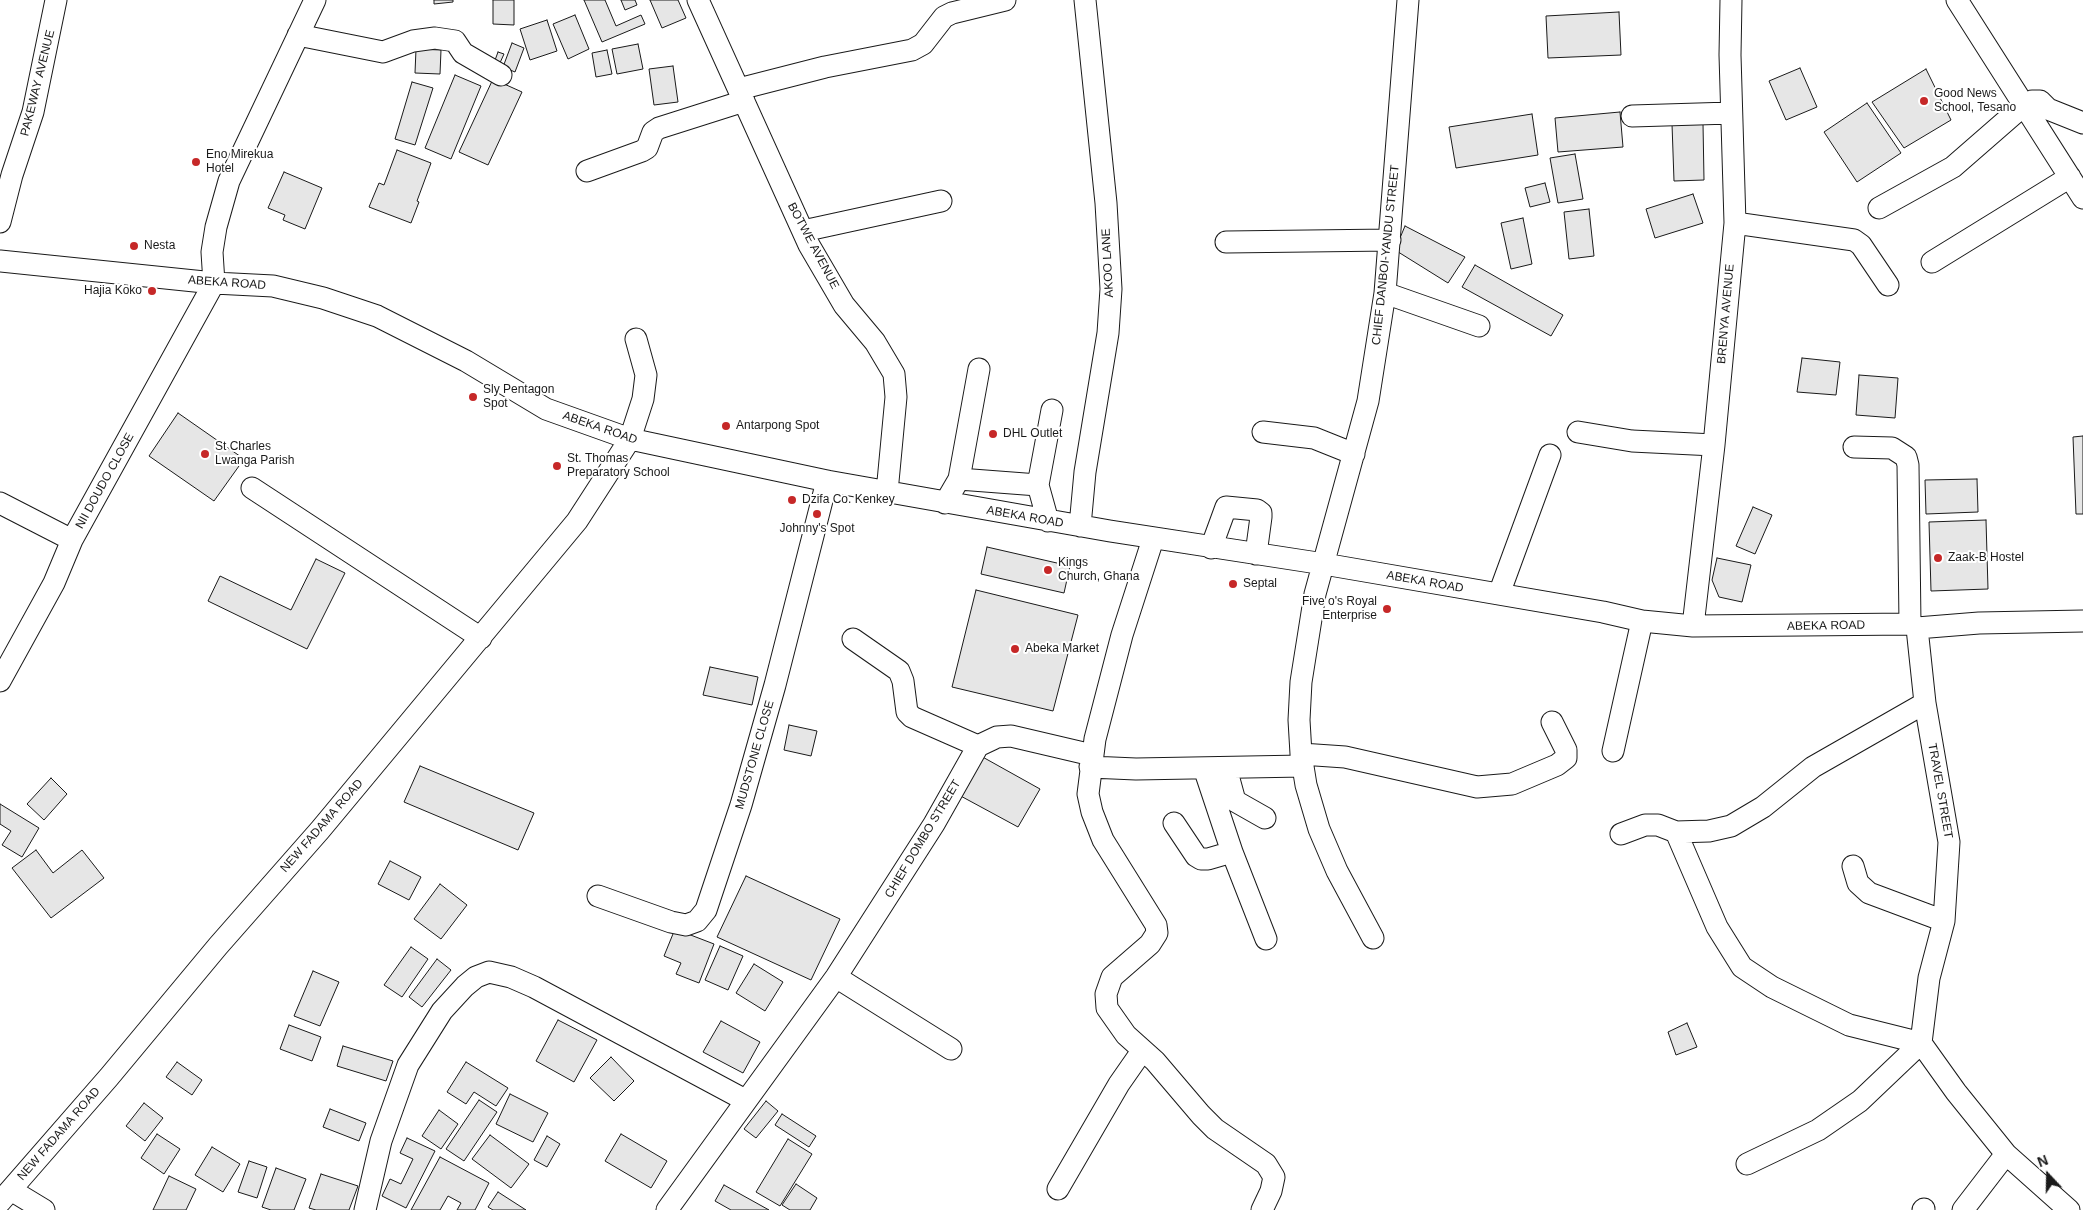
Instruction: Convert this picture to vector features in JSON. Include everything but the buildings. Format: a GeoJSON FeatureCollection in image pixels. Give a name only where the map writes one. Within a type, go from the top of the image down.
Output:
{"type":"FeatureCollection","features":[{"type":"Feature","properties":{"kind":"street","name":"PAKEWAY AVENUE"},"geometry":{"type":"LineString","coordinates":[[0,222],[12,175],[33,112],[56,0]]}},
{"type":"Feature","properties":{"kind":"street"},"geometry":{"type":"LineString","coordinates":[[214,283],[212,252],[216,227],[229,181],[315,0]]}},
{"type":"Feature","properties":{"kind":"street","name":"BOTWE AVENUE"},"geometry":{"type":"LineString","coordinates":[[698,0],[802,231],[844,305],[875,342],[894,374],[896,397],[886,492]]}},
{"type":"Feature","properties":{"kind":"street"},"geometry":{"type":"LineString","coordinates":[[587,171],[642,151],[647,148],[653,132],[659,128],[741,95],[824,67],[912,50],[923,44],[944,17],[952,13],[1005,0]]}},
{"type":"Feature","properties":{"kind":"street","name":"AKOO LANE"},"geometry":{"type":"LineString","coordinates":[[1080,526],[1085,472],[1108,333],[1111,289],[1106,203],[1085,0]]}},
{"type":"Feature","properties":{"kind":"street","name":"CHIEF DANBOI-YANDU STREET"},"geometry":{"type":"LineString","coordinates":[[1373,938],[1337,871],[1319,829],[1306,785],[1299,720],[1301,682],[1314,602],[1368,401],[1385,293],[1408,0]]}},
{"type":"Feature","properties":{"kind":"street","name":"BRENYA AVENUE"},"geometry":{"type":"LineString","coordinates":[[1693,626],[1714,445],[1735,223],[1731,113],[1732,0]]}},
{"type":"Feature","properties":{"kind":"street"},"geometry":{"type":"LineString","coordinates":[[1957,0],[2083,198]]}},
{"type":"Feature","properties":{"kind":"street"},"geometry":{"type":"LineString","coordinates":[[298,35],[383,52],[413,41],[435,38],[454,41],[463,53],[501,75]]}},
{"type":"Feature","properties":{"kind":"street"},"geometry":{"type":"LineString","coordinates":[[1879,208],[1953,167],[2023,106],[2032,101],[2040,102],[2048,109],[2083,123]]}},
{"type":"Feature","properties":{"kind":"street"},"geometry":{"type":"LineString","coordinates":[[1632,116],[1731,113]]}},
{"type":"Feature","properties":{"kind":"street"},"geometry":{"type":"LineString","coordinates":[[1932,262],[2070,176]]}},
{"type":"Feature","properties":{"kind":"street"},"geometry":{"type":"LineString","coordinates":[[802,231],[942,201]]}},
{"type":"Feature","properties":{"kind":"street"},"geometry":{"type":"LineString","coordinates":[[1735,223],[1854,240],[1861,245],[1888,285]]}},
{"type":"Feature","properties":{"kind":"street"},"geometry":{"type":"LineString","coordinates":[[1226,242],[1390,240]]}},
{"type":"Feature","properties":{"kind":"street","name":"ABEKA ROAD"},"geometry":{"type":"LineString","coordinates":[[0,262],[214,283],[273,286],[324,298],[377,316],[466,361],[546,409],[630,439],[826,481],[1153,539],[1324,564],[1642,621],[1693,626],[1914,626],[2083,621]]}},
{"type":"Feature","properties":{"kind":"street","name":"NII DOUDO CLOSE"},"geometry":{"type":"LineString","coordinates":[[0,680],[54,583],[72,540],[214,283]]}},
{"type":"Feature","properties":{"kind":"street"},"geometry":{"type":"LineString","coordinates":[[1385,293],[1479,326]]}},
{"type":"Feature","properties":{"kind":"street","name":"NEW FADAMA ROAD"},"geometry":{"type":"LineString","coordinates":[[6,1196],[109,1077],[218,946],[320,830],[577,521],[630,439],[643,399],[646,375],[636,339]]}},
{"type":"Feature","properties":{"kind":"street"},"geometry":{"type":"LineString","coordinates":[[945,503],[959,479],[979,369]]}},
{"type":"Feature","properties":{"kind":"street"},"geometry":{"type":"LineString","coordinates":[[1048,520],[1038,485],[1052,410]]}},
{"type":"Feature","properties":{"kind":"street"},"geometry":{"type":"LineString","coordinates":[[1263,432],[1314,438],[1354,454]]}},
{"type":"Feature","properties":{"kind":"street"},"geometry":{"type":"LineString","coordinates":[[1578,432],[1641,442],[1714,445]]}},
{"type":"Feature","properties":{"kind":"street","name":"TRAVEL STREET"},"geometry":{"type":"LineString","coordinates":[[1854,447],[1892,448],[1906,457],[1908,465],[1914,626],[1949,842],[1944,921],[1929,978],[1921,1043]]}},
{"type":"Feature","properties":{"kind":"street"},"geometry":{"type":"LineString","coordinates":[[1499,594],[1550,455]]}},
{"type":"Feature","properties":{"kind":"street"},"geometry":{"type":"LineString","coordinates":[[959,479],[1038,485]]}},
{"type":"Feature","properties":{"kind":"street","name":"MUDSTONE CLOSE"},"geometry":{"type":"LineString","coordinates":[[598,896],[686,926],[697,921],[706,910],[741,805],[775,685],[826,481]]}},
{"type":"Feature","properties":{"kind":"street"},"geometry":{"type":"LineString","coordinates":[[252,488],[481,638]]}},
{"type":"Feature","properties":{"kind":"street"},"geometry":{"type":"LineString","coordinates":[[0,503],[72,540]]}},
{"type":"Feature","properties":{"kind":"street"},"geometry":{"type":"LineString","coordinates":[[1211,548],[1226,507],[1257,510],[1261,513],[1261,518],[1256,554]]}},
{"type":"Feature","properties":{"kind":"street"},"geometry":{"type":"LineString","coordinates":[[1153,539],[1122,634],[1091,761],[1088,794],[1095,819],[1104,840],[1156,925],[1157,933],[1150,944],[1112,978],[1106,994],[1107,1008],[1126,1035],[1155,1061],[1215,1129],[1266,1164],[1274,1177],[1267,1200]]}},
{"type":"Feature","properties":{"kind":"street"},"geometry":{"type":"LineString","coordinates":[[1613,751],[1642,621]]}},
{"type":"Feature","properties":{"kind":"street"},"geometry":{"type":"LineString","coordinates":[[853,639],[899,671],[903,681],[907,712],[912,717],[978,746],[997,737],[1011,736],[1091,761],[1136,769],[1226,768],[1345,757],[1477,787],[1512,784],[1557,765],[1566,758],[1566,750],[1552,722]]}},
{"type":"Feature","properties":{"kind":"street"},"geometry":{"type":"LineString","coordinates":[[1622,834],[1645,825],[1658,825],[1676,832],[1709,831],[1730,826],[1763,807],[1813,767],[1925,703]]}},
{"type":"Feature","properties":{"kind":"street","name":"CHIEF DOMBO STREET"},"geometry":{"type":"LineString","coordinates":[[667,1210],[836,977],[934,824],[978,746]]}},
{"type":"Feature","properties":{"kind":"street"},"geometry":{"type":"LineString","coordinates":[[1204,768],[1232,852],[1266,939]]}},
{"type":"Feature","properties":{"kind":"street"},"geometry":{"type":"LineString","coordinates":[[1226,768],[1235,800],[1266,818]]}},
{"type":"Feature","properties":{"kind":"street"},"geometry":{"type":"LineString","coordinates":[[1174,824],[1196,856],[1201,859],[1208,859],[1232,852]]}},
{"type":"Feature","properties":{"kind":"street"},"geometry":{"type":"LineString","coordinates":[[1676,832],[1717,927],[1742,967],[1772,987],[1849,1025],[1921,1043],[1956,1092],[2006,1154],[2069,1210]]}},
{"type":"Feature","properties":{"kind":"street"},"geometry":{"type":"LineString","coordinates":[[1853,866],[1858,883],[1869,893],[1944,921]]}},
{"type":"Feature","properties":{"kind":"street"},"geometry":{"type":"LineString","coordinates":[[365,1210],[381,1141],[408,1065],[442,1012],[464,986],[476,977],[489,972],[511,977],[534,987],[745,1100]]}},
{"type":"Feature","properties":{"kind":"street"},"geometry":{"type":"LineString","coordinates":[[836,977],[951,1049]]}},
{"type":"Feature","properties":{"kind":"street"},"geometry":{"type":"LineString","coordinates":[[1747,1164],[1818,1130],[1860,1101],[1921,1043]]}},
{"type":"Feature","properties":{"kind":"street"},"geometry":{"type":"LineString","coordinates":[[1058,1189],[1119,1084],[1142,1051]]}},
{"type":"Feature","properties":{"kind":"street"},"geometry":{"type":"LineString","coordinates":[[1963,1210],[2006,1154]]}},
{"type":"Feature","properties":{"kind":"street"},"geometry":{"type":"LineString","coordinates":[[6,1196],[44,1210]]}},
{"type":"Feature","properties":{"kind":"place","name":"Good News School, Tesano"},"geometry":{"type":"Point","coordinates":[1924,101]}},
{"type":"Feature","properties":{"kind":"place","name":"Eno Mirekua Hotel"},"geometry":{"type":"Point","coordinates":[196,162]}},
{"type":"Feature","properties":{"kind":"place","name":"Nesta"},"geometry":{"type":"Point","coordinates":[134,246]}},
{"type":"Feature","properties":{"kind":"place","name":"Hajia Koko"},"geometry":{"type":"Point","coordinates":[152,291]}},
{"type":"Feature","properties":{"kind":"place","name":"Sly Pentagon Spot"},"geometry":{"type":"Point","coordinates":[473,397]}},
{"type":"Feature","properties":{"kind":"place","name":"Antarpong Spot"},"geometry":{"type":"Point","coordinates":[726,426]}},
{"type":"Feature","properties":{"kind":"place","name":"DHL Outlet"},"geometry":{"type":"Point","coordinates":[993,434]}},
{"type":"Feature","properties":{"kind":"place","name":"St Charles Lwanga Parish"},"geometry":{"type":"Point","coordinates":[205,454]}},
{"type":"Feature","properties":{"kind":"place","name":"St. Thomas Preparatory School"},"geometry":{"type":"Point","coordinates":[557,466]}},
{"type":"Feature","properties":{"kind":"place","name":"Dzifa Co. Kenkey"},"geometry":{"type":"Point","coordinates":[792,500]}},
{"type":"Feature","properties":{"kind":"place","name":"Johnny's Spot"},"geometry":{"type":"Point","coordinates":[817,514]}},
{"type":"Feature","properties":{"kind":"place","name":"Zaak-B Hostel"},"geometry":{"type":"Point","coordinates":[1938,558]}},
{"type":"Feature","properties":{"kind":"place","name":"Kings Church, Ghana"},"geometry":{"type":"Point","coordinates":[1048,570]}},
{"type":"Feature","properties":{"kind":"place","name":"Septal"},"geometry":{"type":"Point","coordinates":[1233,584]}},
{"type":"Feature","properties":{"kind":"place","name":"Five o's Royal Enterprise"},"geometry":{"type":"Point","coordinates":[1387,609]}},
{"type":"Feature","properties":{"kind":"place","name":"Abeka Market"},"geometry":{"type":"Point","coordinates":[1015,649]}}]}
